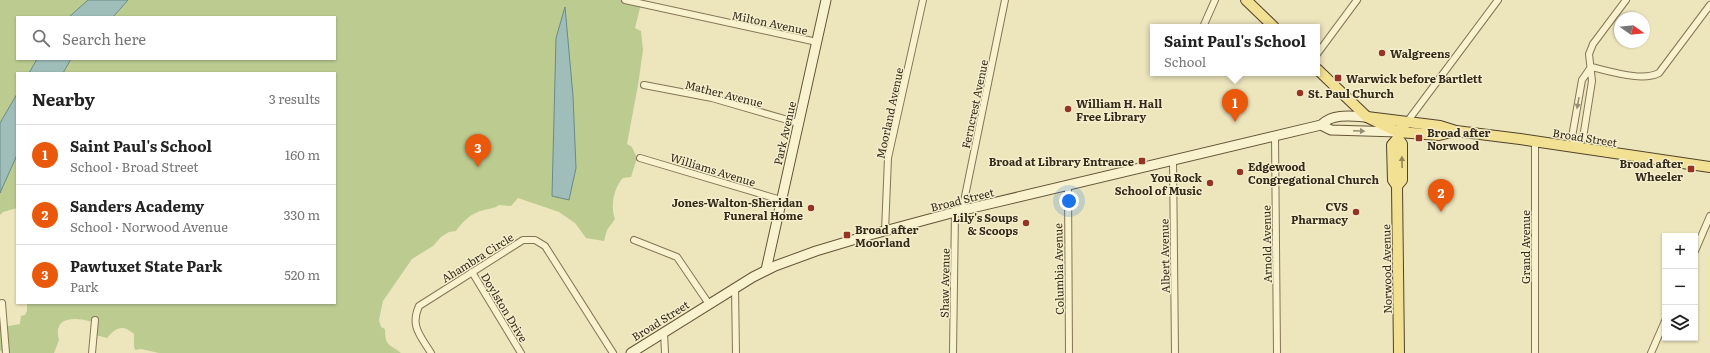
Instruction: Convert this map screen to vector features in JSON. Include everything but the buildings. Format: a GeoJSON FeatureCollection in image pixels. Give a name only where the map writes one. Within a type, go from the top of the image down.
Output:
{"type":"FeatureCollection","features":[{"type":"Feature","properties":{"kind":"main road","name":"Park Avenue"},"geometry":{"type":"LineString","coordinates":[[766,270],[826,0]]}},
{"type":"Feature","properties":{"kind":"main road"},"geometry":{"type":"LineString","coordinates":[[1249,1],[1271,24]]}},
{"type":"Feature","properties":{"kind":"main road"},"geometry":{"type":"LineString","coordinates":[[1320,72],[1367,117],[1398,135],[1407,122]]}},
{"type":"Feature","properties":{"kind":"main road","name":"Broad Street"},"geometry":{"type":"LineString","coordinates":[[631,353],[735,287],[766,270],[822,249],[959,212],[1173,159],[1321,125],[1327,120],[1335,117],[1367,117],[1440,126],[1456,131],[1710,167]]}},
{"type":"Feature","properties":{"kind":"main road","name":"Broad Street"},"geometry":{"type":"LineString","coordinates":[[1321,125],[1331,130],[1398,135],[1439,135],[1456,131]]}},
{"type":"Feature","properties":{"kind":"main road","name":"Norwood Avenue"},"geometry":{"type":"LineString","coordinates":[[1398,135],[1402,144],[1402,180],[1397,186],[1399,353]]}},
{"type":"Feature","properties":{"kind":"street","name":"Milton Avenue"},"geometry":{"type":"LineString","coordinates":[[625,0],[817,42]]}},
{"type":"Feature","properties":{"kind":"street","name":"Moorland Avenue"},"geometry":{"type":"LineString","coordinates":[[885,231],[888,158],[923,0]]}},
{"type":"Feature","properties":{"kind":"street","name":"Ferncrest Avenue"},"geometry":{"type":"LineString","coordinates":[[959,212],[1005,0]]}},
{"type":"Feature","properties":{"kind":"street"},"geometry":{"type":"LineString","coordinates":[[1204,24],[1215,0]]}},
{"type":"Feature","properties":{"kind":"street"},"geometry":{"type":"LineString","coordinates":[[1320,50],[1357,0]]}},
{"type":"Feature","properties":{"kind":"street"},"geometry":{"type":"LineString","coordinates":[[1407,122],[1498,0]]}},
{"type":"Feature","properties":{"kind":"street"},"geometry":{"type":"LineString","coordinates":[[1576,148],[1583,138],[1592,81],[1589,54],[1594,44],[1626,0]]}},
{"type":"Feature","properties":{"kind":"street"},"geometry":{"type":"LineString","coordinates":[[1591,67],[1637,76],[1652,77],[1659,73],[1710,5]]}},
{"type":"Feature","properties":{"kind":"street"},"geometry":{"type":"LineString","coordinates":[[1576,148],[1572,137],[1582,80],[1591,67]]}},
{"type":"Feature","properties":{"kind":"street","name":"Mather Avenue"},"geometry":{"type":"LineString","coordinates":[[644,85],[717,99],[798,123]]}},
{"type":"Feature","properties":{"kind":"street","name":"Arnold Avenue"},"geometry":{"type":"LineString","coordinates":[[1275,136],[1277,353]]}},
{"type":"Feature","properties":{"kind":"street","name":"Grand Avenue"},"geometry":{"type":"LineString","coordinates":[[1535,141],[1535,353]]}},
{"type":"Feature","properties":{"kind":"street","name":"Williams Avenue"},"geometry":{"type":"LineString","coordinates":[[640,158],[781,200]]}},
{"type":"Feature","properties":{"kind":"street","name":"Albert Avenue"},"geometry":{"type":"LineString","coordinates":[[1173,159],[1175,353]]}},
{"type":"Feature","properties":{"kind":"street","name":"Columbia Avenue"},"geometry":{"type":"LineString","coordinates":[[1068,185],[1069,353]]}},
{"type":"Feature","properties":{"kind":"street","name":"Shaw Avenue"},"geometry":{"type":"LineString","coordinates":[[953,353],[959,212]]}},
{"type":"Feature","properties":{"kind":"street"},"geometry":{"type":"LineString","coordinates":[[1698,244],[1710,216]]}},
{"type":"Feature","properties":{"kind":"street","name":"Ahambra Circle"},"geometry":{"type":"LineString","coordinates":[[431,353],[416,326],[414,316],[419,306],[523,240],[532,240],[545,246],[613,353]]}},
{"type":"Feature","properties":{"kind":"street"},"geometry":{"type":"LineString","coordinates":[[634,240],[671,254],[679,259],[709,304]]}},
{"type":"Feature","properties":{"kind":"street","name":"Doylston Drive"},"geometry":{"type":"LineString","coordinates":[[472,272],[521,353]]}},
{"type":"Feature","properties":{"kind":"street"},"geometry":{"type":"LineString","coordinates":[[735,287],[736,353]]}},
{"type":"Feature","properties":{"kind":"street"},"geometry":{"type":"LineString","coordinates":[[2,303],[6,353]]}},
{"type":"Feature","properties":{"kind":"street"},"geometry":{"type":"LineString","coordinates":[[92,353],[95,320]]}},
{"type":"Feature","properties":{"kind":"street"},"geometry":{"type":"LineString","coordinates":[[1651,353],[1662,328]]}},
{"type":"Feature","properties":{"kind":"street"},"geometry":{"type":"LineString","coordinates":[[664,332],[665,353]]}},
{"type":"Feature","properties":{"kind":"green space"},"geometry":{"type":"Polygon","coordinates":[[[0,0],[88,0],[70,16],[16,16],[16,60],[36,60],[30,72],[16,72],[16,96],[0,123],[0,0]]]}},
{"type":"Feature","properties":{"kind":"green space"},"geometry":{"type":"Polygon","coordinates":[[[128,0],[626,0],[641,4],[635,28],[641,31],[643,50],[627,144],[632,147],[637,158],[631,177],[623,178],[615,192],[613,209],[615,219],[607,230],[604,241],[586,238],[575,223],[559,212],[518,198],[511,206],[499,205],[471,215],[456,231],[449,232],[441,237],[433,246],[412,259],[383,301],[379,320],[381,327],[385,329],[387,342],[401,353],[159,353],[141,349],[135,350],[134,334],[126,329],[117,329],[107,338],[92,334],[92,322],[73,319],[62,322],[59,326],[59,340],[54,353],[3,353],[0,350],[0,323],[3,327],[20,324],[21,316],[25,315],[27,311],[27,304],[336,304],[336,72],[64,72],[70,60],[336,60],[336,16],[114,16],[128,0]]]}},
{"type":"Feature","properties":{"kind":"green space"},"geometry":{"type":"Polygon","coordinates":[[[16,157],[16,208],[3,212],[0,215],[0,193],[16,157]]]}},
{"type":"Feature","properties":{"kind":"water"},"geometry":{"type":"Polygon","coordinates":[[[88,0],[128,0],[114,16],[70,16],[88,0]]]}},
{"type":"Feature","properties":{"kind":"water"},"geometry":{"type":"Polygon","coordinates":[[[565,7],[573,96],[576,168],[569,200],[552,196],[556,38],[565,7]]]}},
{"type":"Feature","properties":{"kind":"water"},"geometry":{"type":"Polygon","coordinates":[[[36,60],[70,60],[64,72],[30,72],[36,60]]]}},
{"type":"Feature","properties":{"kind":"water"},"geometry":{"type":"Polygon","coordinates":[[[16,96],[16,157],[0,193],[0,123],[16,96]]]}},
{"type":"Feature","properties":{"kind":"place","name":"Walgreens"},"geometry":{"type":"Point","coordinates":[1382,53]}},
{"type":"Feature","properties":{"kind":"place","name":"Warwick before Bartlett"},"geometry":{"type":"Point","coordinates":[1338,78]}},
{"type":"Feature","properties":{"kind":"place","name":"St. Paul Church"},"geometry":{"type":"Point","coordinates":[1300,93]}},
{"type":"Feature","properties":{"kind":"place","name":"William H. Hall Free Library"},"geometry":{"type":"Point","coordinates":[1068,109]}},
{"type":"Feature","properties":{"kind":"place","name":"Saint Paul's School"},"geometry":{"type":"Point","coordinates":[1235,122]}},
{"type":"Feature","properties":{"kind":"place","name":"Broad after Norwood"},"geometry":{"type":"Point","coordinates":[1419,138]}},
{"type":"Feature","properties":{"kind":"place","name":"Broad at Library Entrance"},"geometry":{"type":"Point","coordinates":[1142,161]}},
{"type":"Feature","properties":{"kind":"place","name":"Pawtuxet State Park"},"geometry":{"type":"Point","coordinates":[478,167]}},
{"type":"Feature","properties":{"kind":"place","name":"Broad after Wheeler"},"geometry":{"type":"Point","coordinates":[1691,169]}},
{"type":"Feature","properties":{"kind":"place","name":"Edgewood Congregational Church"},"geometry":{"type":"Point","coordinates":[1240,172]}},
{"type":"Feature","properties":{"kind":"place","name":"You Rock School of Music"},"geometry":{"type":"Point","coordinates":[1210,183]}},
{"type":"Feature","properties":{"kind":"place","name":"Jones-Walton-Sheridan Funeral Home"},"geometry":{"type":"Point","coordinates":[811,208]}},
{"type":"Feature","properties":{"kind":"place","name":"CVS Pharmacy"},"geometry":{"type":"Point","coordinates":[1356,212]}},
{"type":"Feature","properties":{"kind":"place","name":"Sanders Academy"},"geometry":{"type":"Point","coordinates":[1441,212]}},
{"type":"Feature","properties":{"kind":"place","name":"Lily's Soups & Scoops"},"geometry":{"type":"Point","coordinates":[1026,223]}},
{"type":"Feature","properties":{"kind":"place","name":"Broad after Moorland"},"geometry":{"type":"Point","coordinates":[847,235]}}]}
